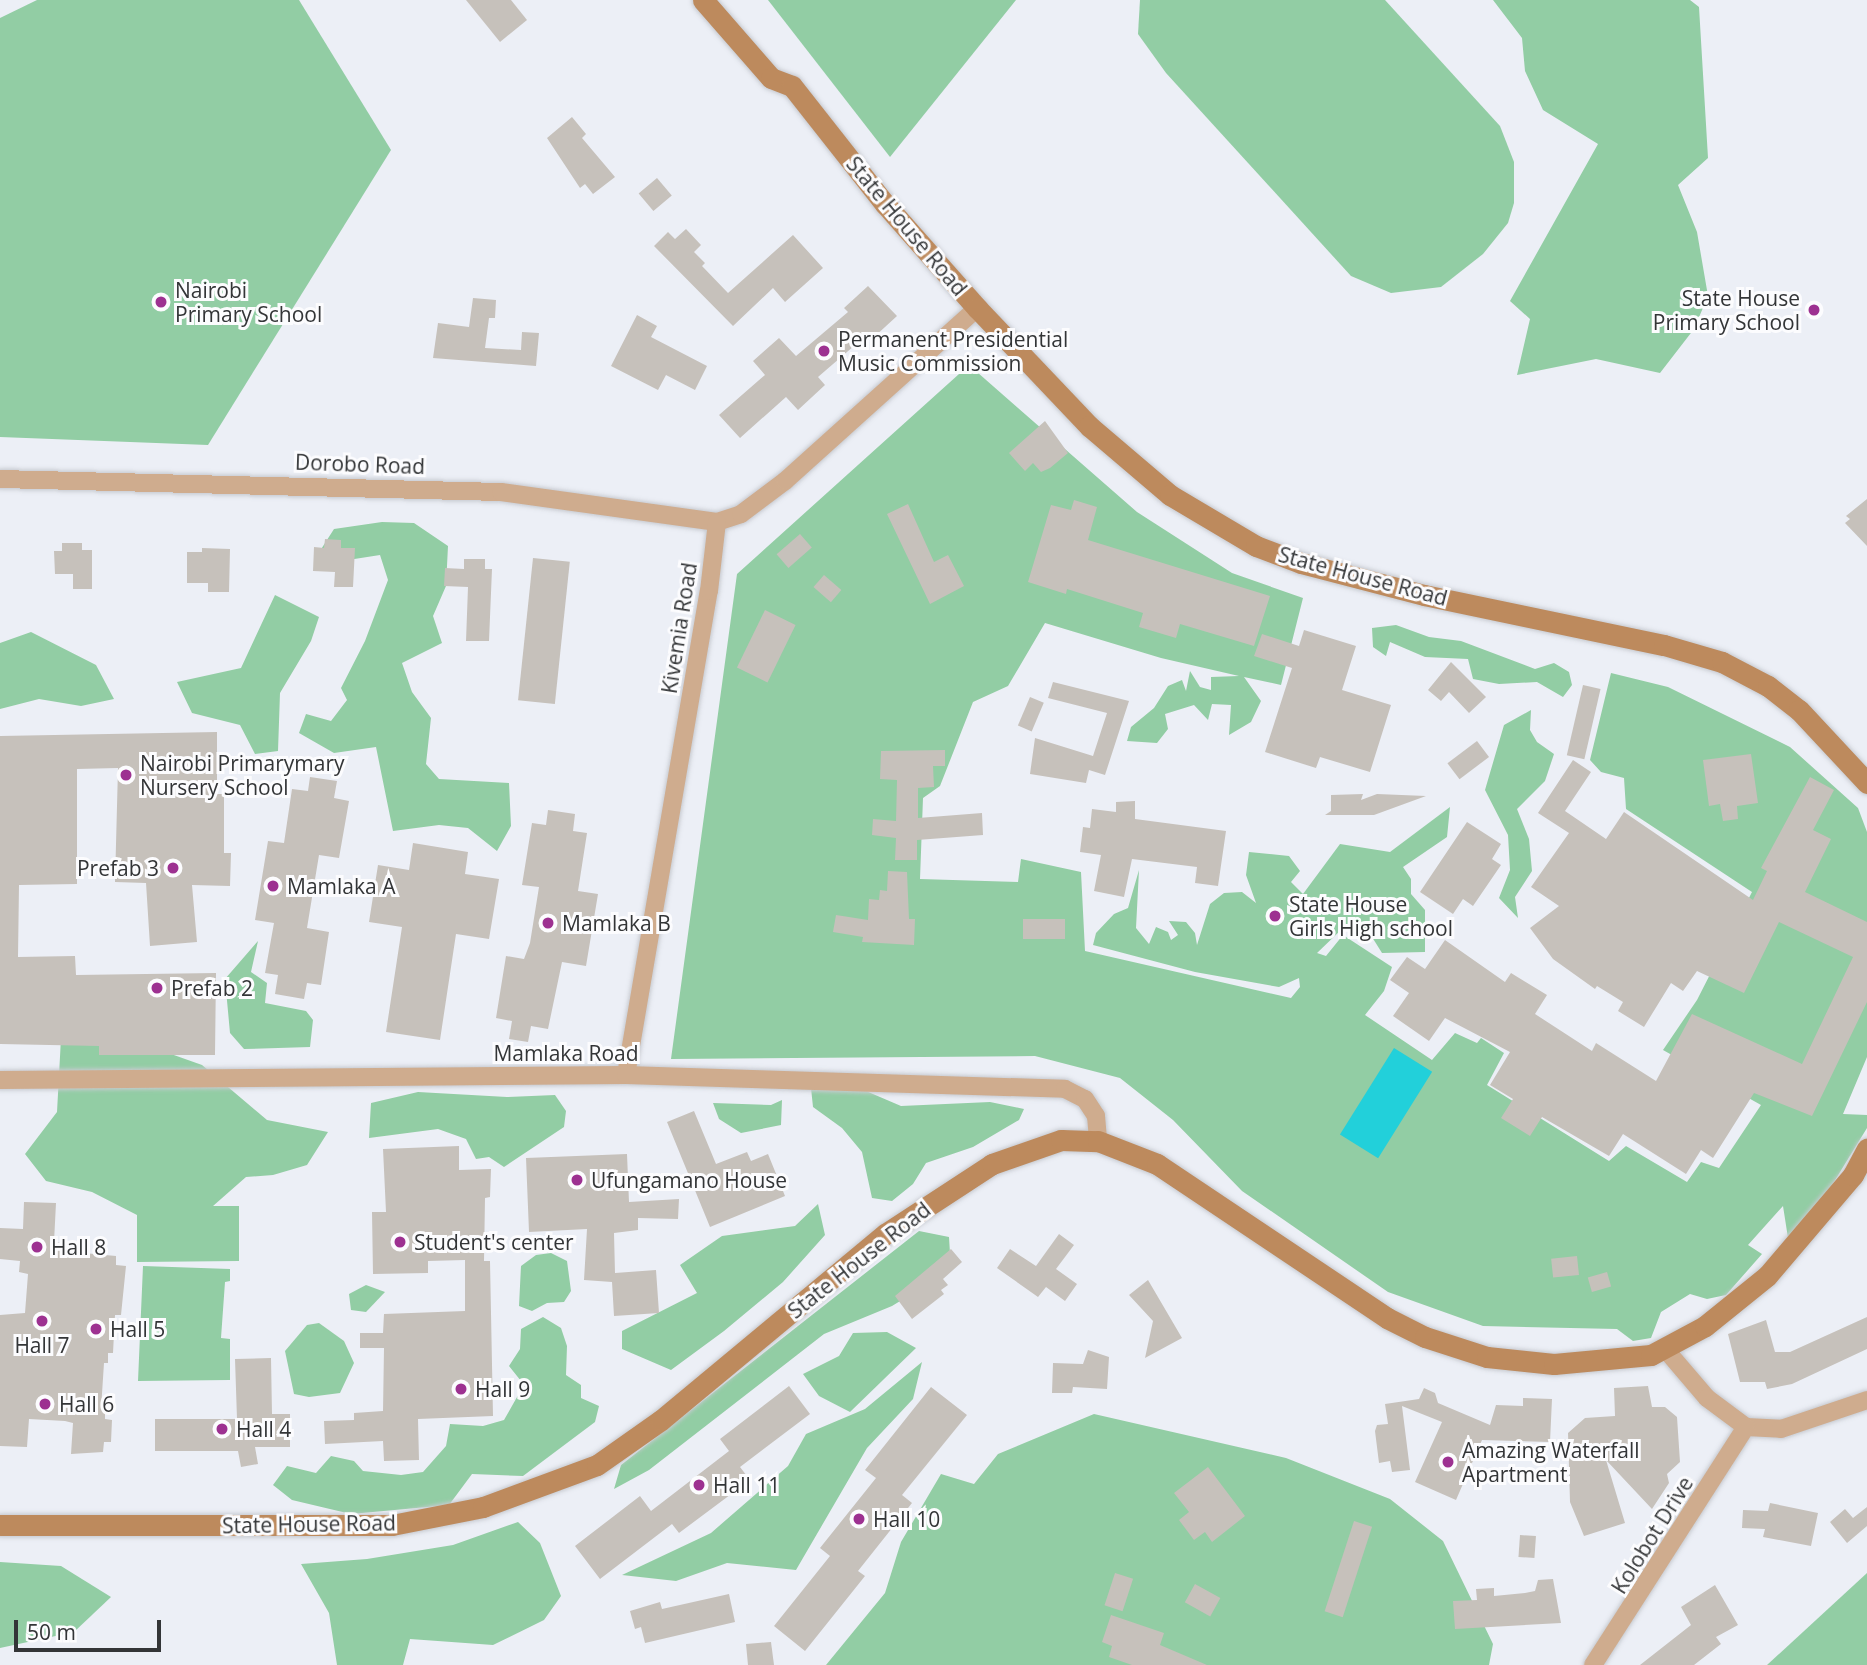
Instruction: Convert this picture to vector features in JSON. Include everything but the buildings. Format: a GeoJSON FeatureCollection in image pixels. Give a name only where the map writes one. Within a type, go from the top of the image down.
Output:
{"type":"FeatureCollection","features":[{"type":"Feature","properties":{"kind":"street","name":"State House Road"},"geometry":{"type":"LineString","coordinates":[[703,0],[771,78],[792,86],[885,204],[977,308],[1089,426],[1145,476],[1256,546],[1353,578],[1664,645],[1722,662],[1768,686],[1799,710],[1867,783]]}},
{"type":"Feature","properties":{"kind":"street"},"geometry":{"type":"LineString","coordinates":[[717,522],[741,514],[785,481],[977,308]]}},
{"type":"Feature","properties":{"kind":"street","name":"Dorobo Road"},"geometry":{"type":"LineString","coordinates":[[0,479],[501,492],[717,522]]}},
{"type":"Feature","properties":{"kind":"street","name":"Kivemia Road"},"geometry":{"type":"LineString","coordinates":[[626,1074],[709,591],[717,522]]}},
{"type":"Feature","properties":{"kind":"street","name":"Mamlaka Road"},"geometry":{"type":"LineString","coordinates":[[0,1080],[626,1074],[1065,1089],[1085,1099],[1096,1115],[1098,1141]]}},
{"type":"Feature","properties":{"kind":"street","name":"State House Road"},"geometry":{"type":"LineString","coordinates":[[0,1525],[392,1525],[483,1507],[597,1465],[661,1420],[885,1234],[992,1164],[1061,1140],[1098,1141],[1157,1164],[1387,1318],[1454,1349],[1525,1364],[1621,1361],[1666,1350],[1705,1326],[1767,1276],[1853,1175],[1867,1149]]}},
{"type":"Feature","properties":{"kind":"street"},"geometry":{"type":"LineString","coordinates":[[1666,1350],[1707,1398],[1746,1427],[1781,1429],[1807,1423],[1867,1400]]}},
{"type":"Feature","properties":{"kind":"street","name":"Kolobot Drive"},"geometry":{"type":"LineString","coordinates":[[1593,1665],[1746,1427]]}},
{"type":"Feature","properties":{"kind":"green space","name":"Nairobi Primary School"},"geometry":{"type":"Polygon","coordinates":[[[37,0],[299,0],[391,150],[208,445],[0,437],[0,18],[37,0]]]}},
{"type":"Feature","properties":{"kind":"green space"},"geometry":{"type":"Polygon","coordinates":[[[768,0],[1016,0],[890,157],[768,0]]]}},
{"type":"Feature","properties":{"kind":"green space"},"geometry":{"type":"Polygon","coordinates":[[[1140,0],[1385,0],[1500,126],[1514,162],[1514,203],[1508,223],[1483,254],[1441,287],[1391,293],[1351,276],[1166,73],[1138,34],[1140,0]]]}},
{"type":"Feature","properties":{"kind":"green space"},"geometry":{"type":"Polygon","coordinates":[[[1493,0],[1690,0],[1699,7],[1708,158],[1678,185],[1697,232],[1708,296],[1694,329],[1660,373],[1596,359],[1517,375],[1530,319],[1510,301],[1598,144],[1543,110],[1525,71],[1522,38],[1493,0]]]}},
{"type":"Feature","properties":{"kind":"green space","name":"State House Girls High school"},"geometry":{"type":"Polygon","coordinates":[[[969,365],[1137,512],[1232,573],[1303,598],[1281,685],[1244,677],[1261,701],[1251,722],[1229,735],[1231,705],[1212,704],[1208,720],[1194,705],[1165,714],[1168,729],[1157,743],[1127,741],[1131,727],[1154,708],[1168,686],[1182,680],[1186,691],[1190,671],[1200,687],[1211,690],[1211,677],[1239,676],[1161,658],[1045,623],[1008,686],[973,702],[940,786],[923,798],[920,879],[1018,882],[1021,859],[1081,872],[1085,951],[1291,998],[1300,987],[1299,978],[1279,987],[1195,972],[1093,945],[1096,933],[1114,914],[1128,908],[1139,870],[1136,928],[1149,944],[1156,927],[1168,932],[1171,940],[1178,935],[1169,921],[1186,922],[1195,933],[1197,945],[1210,904],[1224,893],[1242,892],[1256,903],[1246,875],[1249,852],[1289,856],[1300,871],[1291,882],[1303,894],[1340,844],[1390,852],[1450,807],[1447,837],[1403,867],[1411,879],[1411,894],[1425,910],[1425,952],[1382,953],[1372,937],[1342,929],[1317,953],[1326,956],[1343,935],[1392,967],[1384,991],[1365,1015],[1432,1060],[1455,1033],[1477,1043],[1481,1038],[1504,1053],[1487,1085],[1609,1161],[1626,1146],[1687,1182],[1701,1162],[1719,1168],[1761,1105],[1663,1050],[1697,1000],[1752,892],[1626,809],[1624,778],[1601,772],[1590,760],[1611,673],[1668,687],[1790,747],[1858,808],[1867,832],[1867,1057],[1843,1114],[1867,1115],[1867,1128],[1826,1195],[1788,1238],[1783,1206],[1748,1245],[1762,1254],[1726,1295],[1707,1299],[1690,1294],[1661,1312],[1651,1338],[1633,1341],[1617,1329],[1483,1326],[1388,1292],[1242,1191],[1173,1120],[1120,1078],[1035,1056],[671,1059],[737,574],[969,365]]]}},
{"type":"Feature","properties":{"kind":"green space"},"geometry":{"type":"Polygon","coordinates":[[[382,522],[414,523],[448,546],[446,586],[433,616],[442,643],[402,663],[412,692],[431,718],[426,764],[439,779],[509,783],[511,826],[497,851],[468,828],[439,825],[393,831],[376,747],[334,753],[299,733],[306,714],[331,721],[347,700],[341,688],[365,641],[388,580],[380,555],[348,560],[318,554],[334,529],[382,522]]]}},
{"type":"Feature","properties":{"kind":"green space"},"geometry":{"type":"Polygon","coordinates":[[[275,595],[319,617],[311,641],[280,693],[278,751],[255,754],[240,725],[192,713],[177,682],[241,668],[275,595]]]}},
{"type":"Feature","properties":{"kind":"green space"},"geometry":{"type":"Polygon","coordinates":[[[1396,625],[1429,637],[1461,641],[1535,669],[1554,663],[1569,672],[1572,685],[1563,697],[1537,682],[1499,684],[1473,679],[1468,659],[1425,657],[1390,642],[1386,656],[1373,647],[1372,628],[1396,625]]]}},
{"type":"Feature","properties":{"kind":"green space"},"geometry":{"type":"Polygon","coordinates":[[[31,632],[96,665],[114,699],[81,706],[39,699],[0,709],[0,643],[31,632]]]}},
{"type":"Feature","properties":{"kind":"green space"},"geometry":{"type":"Polygon","coordinates":[[[1531,710],[1530,730],[1537,742],[1554,754],[1545,781],[1517,809],[1529,839],[1532,871],[1515,897],[1518,918],[1499,898],[1510,870],[1508,835],[1485,790],[1504,725],[1531,710]]]}},
{"type":"Feature","properties":{"kind":"green space"},"geometry":{"type":"Polygon","coordinates":[[[258,941],[251,972],[267,983],[265,1003],[306,1011],[313,1020],[310,1047],[244,1049],[230,1033],[225,979],[258,941]]]}},
{"type":"Feature","properties":{"kind":"green space"},"geometry":{"type":"Polygon","coordinates":[[[61,1038],[171,1054],[202,1065],[267,1120],[328,1132],[307,1165],[273,1175],[246,1177],[213,1206],[239,1206],[239,1261],[137,1262],[137,1215],[92,1192],[46,1181],[25,1154],[57,1112],[61,1038]]]}},
{"type":"Feature","properties":{"kind":"green space"},"geometry":{"type":"Polygon","coordinates":[[[811,1088],[859,1088],[901,1106],[990,1102],[1024,1109],[1019,1120],[973,1147],[926,1163],[913,1184],[892,1201],[872,1198],[862,1152],[842,1128],[813,1107],[811,1088]]]}},
{"type":"Feature","properties":{"kind":"green space"},"geometry":{"type":"Polygon","coordinates":[[[418,1092],[507,1097],[555,1095],[566,1111],[564,1127],[504,1167],[489,1157],[476,1159],[466,1139],[438,1129],[369,1138],[371,1103],[418,1092]]]}},
{"type":"Feature","properties":{"kind":"green space"},"geometry":{"type":"Polygon","coordinates":[[[782,1100],[781,1125],[741,1133],[719,1119],[713,1103],[771,1105],[782,1100]]]}},
{"type":"Feature","properties":{"kind":"green space"},"geometry":{"type":"Polygon","coordinates":[[[818,1204],[825,1235],[783,1282],[724,1331],[671,1370],[622,1349],[622,1331],[697,1293],[680,1265],[722,1236],[795,1226],[818,1204]]]}},
{"type":"Feature","properties":{"kind":"green space"},"geometry":{"type":"Polygon","coordinates":[[[919,1231],[949,1237],[951,1270],[892,1306],[824,1334],[649,1470],[614,1489],[621,1465],[919,1231]]]}},
{"type":"Feature","properties":{"kind":"green space"},"geometry":{"type":"Polygon","coordinates":[[[551,1253],[567,1261],[571,1291],[564,1302],[547,1303],[532,1311],[519,1306],[521,1266],[536,1255],[551,1253]]]}},
{"type":"Feature","properties":{"kind":"green space"},"geometry":{"type":"Polygon","coordinates":[[[143,1266],[230,1269],[230,1281],[225,1282],[221,1338],[230,1339],[230,1380],[138,1381],[143,1266]]]}},
{"type":"Feature","properties":{"kind":"green space"},"geometry":{"type":"Polygon","coordinates":[[[366,1285],[385,1292],[366,1312],[351,1310],[349,1294],[366,1285]]]}},
{"type":"Feature","properties":{"kind":"green space"},"geometry":{"type":"Polygon","coordinates":[[[543,1317],[561,1328],[567,1346],[566,1375],[581,1385],[581,1398],[599,1406],[595,1422],[523,1476],[472,1474],[449,1505],[351,1514],[292,1500],[273,1485],[287,1466],[316,1473],[331,1456],[354,1461],[363,1471],[401,1475],[423,1472],[446,1446],[450,1424],[483,1426],[504,1420],[521,1390],[521,1381],[509,1366],[520,1349],[521,1329],[543,1317]]]}},
{"type":"Feature","properties":{"kind":"green space"},"geometry":{"type":"Polygon","coordinates":[[[319,1323],[344,1341],[354,1363],[340,1393],[309,1397],[294,1394],[285,1351],[307,1325],[319,1323]]]}},
{"type":"Feature","properties":{"kind":"green space"},"geometry":{"type":"Polygon","coordinates":[[[887,1332],[916,1348],[850,1412],[819,1396],[803,1374],[839,1356],[853,1333],[887,1332]]]}},
{"type":"Feature","properties":{"kind":"green space"},"geometry":{"type":"Polygon","coordinates":[[[922,1362],[913,1399],[867,1448],[796,1570],[727,1563],[676,1581],[622,1575],[711,1533],[788,1466],[806,1434],[865,1409],[922,1362]]]}},
{"type":"Feature","properties":{"kind":"green space"},"geometry":{"type":"Polygon","coordinates":[[[1094,1414],[1286,1458],[1390,1499],[1443,1541],[1493,1644],[1489,1665],[826,1665],[885,1593],[901,1542],[941,1474],[974,1484],[998,1454],[1094,1414]]]}},
{"type":"Feature","properties":{"kind":"green space"},"geometry":{"type":"Polygon","coordinates":[[[518,1522],[540,1543],[561,1596],[544,1620],[493,1645],[410,1639],[403,1665],[337,1665],[329,1613],[301,1564],[367,1559],[453,1545],[518,1522]]]}},
{"type":"Feature","properties":{"kind":"green space"},"geometry":{"type":"Polygon","coordinates":[[[0,1562],[61,1566],[111,1597],[74,1632],[0,1648],[0,1562]]]}},
{"type":"Feature","properties":{"kind":"green space"},"geometry":{"type":"Polygon","coordinates":[[[1867,1573],[1867,1665],[1767,1665],[1867,1573]]]}},
{"type":"Feature","properties":{"kind":"water"},"geometry":{"type":"Polygon","coordinates":[[[1394,1048],[1432,1072],[1378,1158],[1340,1135],[1394,1048]]]}},
{"type":"Feature","properties":{"kind":"place","name":"Nairobi Primary School"},"geometry":{"type":"Point","coordinates":[161,302]}},
{"type":"Feature","properties":{"kind":"place","name":"State House Primary School"},"geometry":{"type":"Point","coordinates":[1814,310]}},
{"type":"Feature","properties":{"kind":"place","name":"Permanent Presidential Music Commission"},"geometry":{"type":"Point","coordinates":[824,351]}},
{"type":"Feature","properties":{"kind":"place","name":"Nairobi Primarymary Nursery School"},"geometry":{"type":"Point","coordinates":[126,775]}},
{"type":"Feature","properties":{"kind":"place","name":"Prefab 3"},"geometry":{"type":"Point","coordinates":[173,868]}},
{"type":"Feature","properties":{"kind":"place","name":"Mamlaka A"},"geometry":{"type":"Point","coordinates":[273,886]}},
{"type":"Feature","properties":{"kind":"place","name":"State House Girls High school"},"geometry":{"type":"Point","coordinates":[1275,916]}},
{"type":"Feature","properties":{"kind":"place","name":"Mamlaka B"},"geometry":{"type":"Point","coordinates":[548,923]}},
{"type":"Feature","properties":{"kind":"place","name":"Prefab 2"},"geometry":{"type":"Point","coordinates":[157,988]}},
{"type":"Feature","properties":{"kind":"place","name":"Ufungamano House"},"geometry":{"type":"Point","coordinates":[577,1180]}},
{"type":"Feature","properties":{"kind":"place","name":"Student's center"},"geometry":{"type":"Point","coordinates":[400,1242]}},
{"type":"Feature","properties":{"kind":"place","name":"Hall 8"},"geometry":{"type":"Point","coordinates":[37,1247]}},
{"type":"Feature","properties":{"kind":"place","name":"Hall 7"},"geometry":{"type":"Point","coordinates":[42,1321]}},
{"type":"Feature","properties":{"kind":"place","name":"Hall 5"},"geometry":{"type":"Point","coordinates":[96,1329]}},
{"type":"Feature","properties":{"kind":"place","name":"Hall 9"},"geometry":{"type":"Point","coordinates":[461,1389]}},
{"type":"Feature","properties":{"kind":"place","name":"Hall 6"},"geometry":{"type":"Point","coordinates":[45,1404]}},
{"type":"Feature","properties":{"kind":"place","name":"Hall 4"},"geometry":{"type":"Point","coordinates":[222,1429]}},
{"type":"Feature","properties":{"kind":"place","name":"Amazing Waterfall Apartment"},"geometry":{"type":"Point","coordinates":[1448,1462]}},
{"type":"Feature","properties":{"kind":"place","name":"Hall 11"},"geometry":{"type":"Point","coordinates":[699,1485]}},
{"type":"Feature","properties":{"kind":"place","name":"Hall 10"},"geometry":{"type":"Point","coordinates":[859,1519]}}]}
